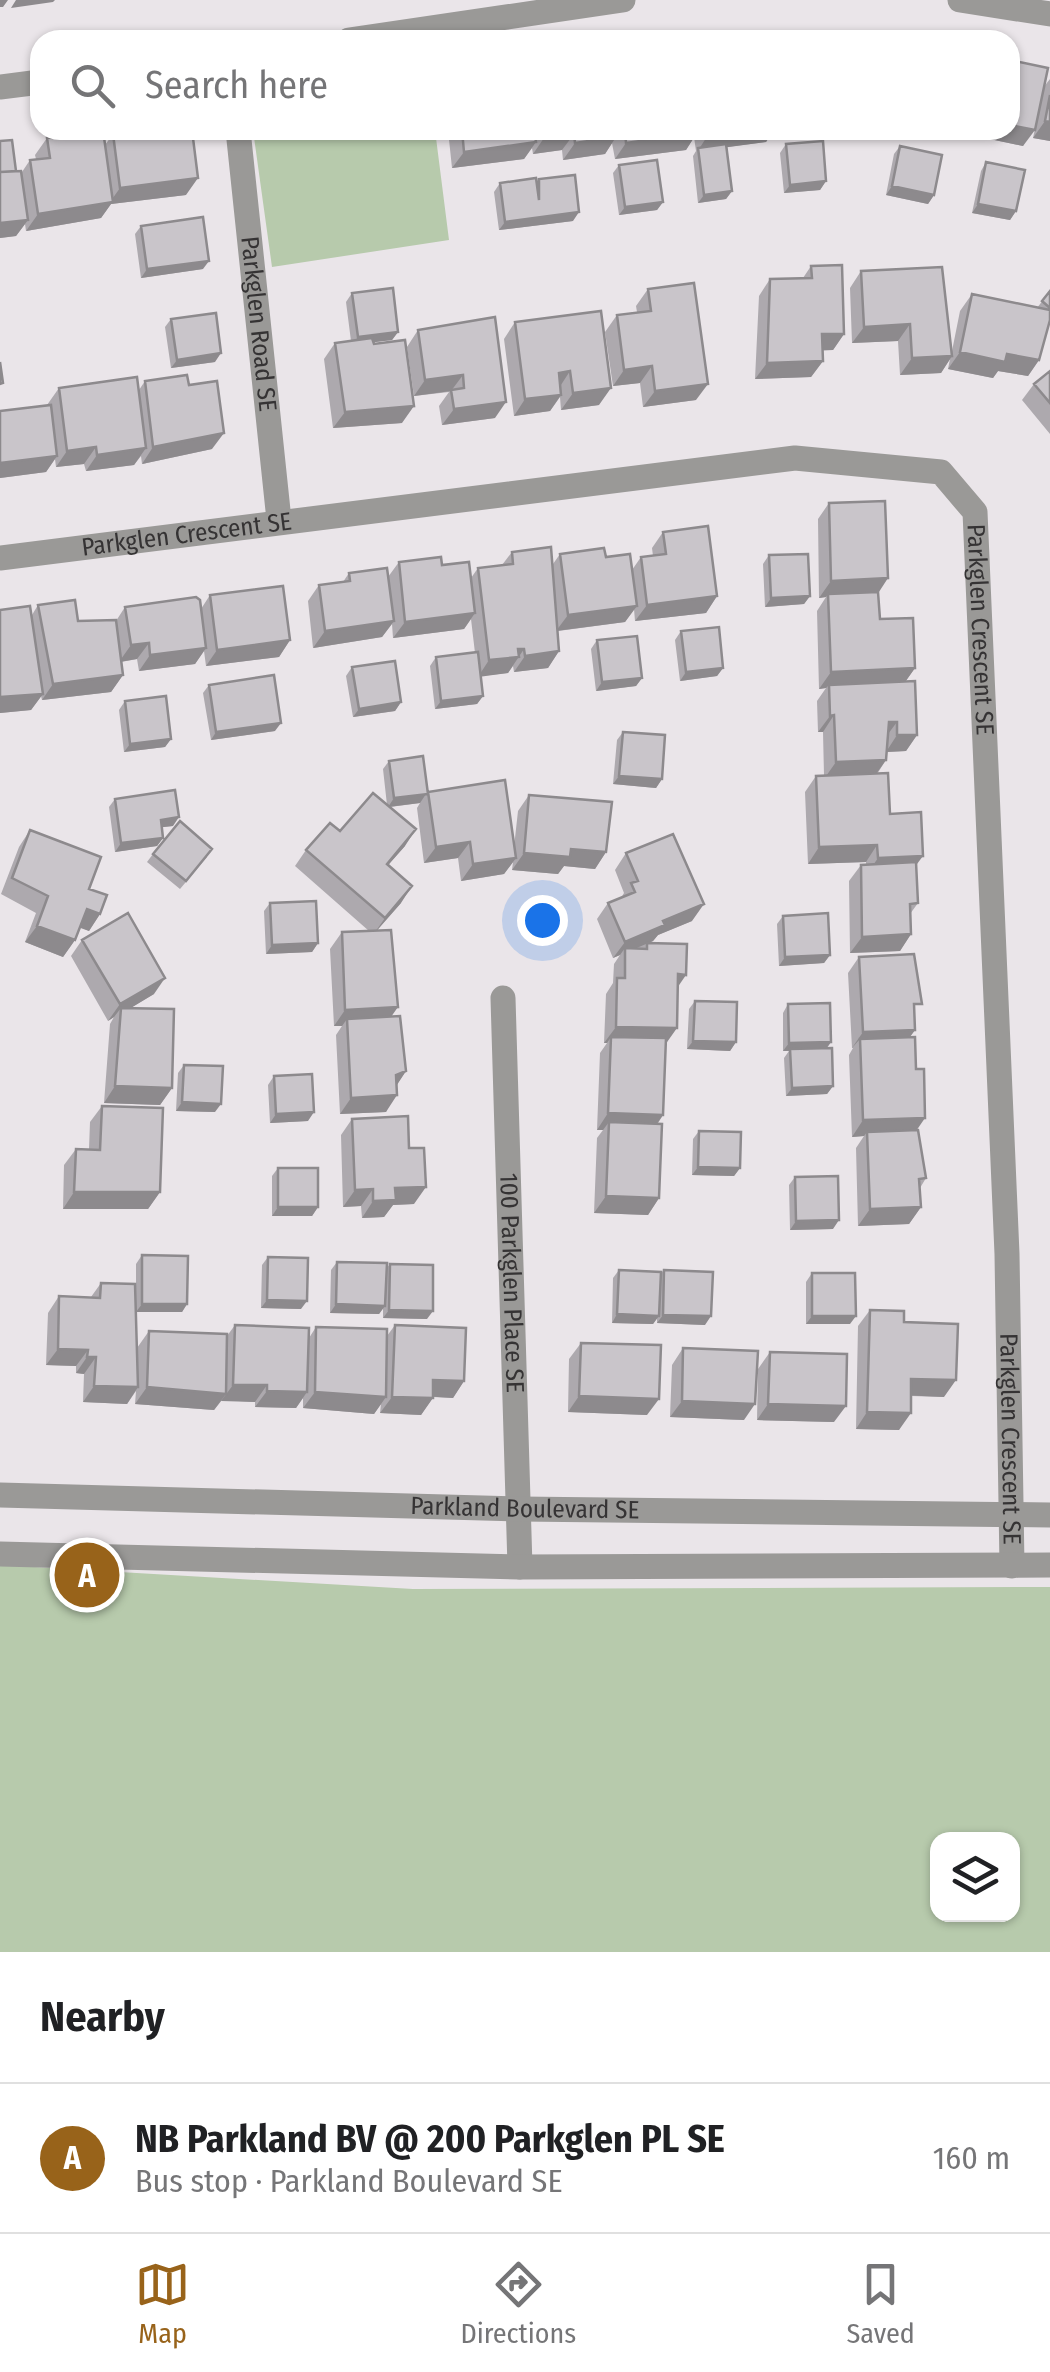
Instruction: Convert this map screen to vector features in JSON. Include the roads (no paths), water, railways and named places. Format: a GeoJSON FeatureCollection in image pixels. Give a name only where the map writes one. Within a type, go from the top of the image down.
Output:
{"type":"FeatureCollection","features":[{"type":"Feature","properties":{"kind":"street"},"geometry":{"type":"LineString","coordinates":[[960,0],[1050,14]]}},
{"type":"Feature","properties":{"kind":"street"},"geometry":{"type":"LineString","coordinates":[[415,30],[608,1]]}},
{"type":"Feature","properties":{"kind":"street"},"geometry":{"type":"LineString","coordinates":[[0,87],[30,83]]}},
{"type":"Feature","properties":{"kind":"street","name":"Parkglen Road SE"},"geometry":{"type":"LineString","coordinates":[[239,140],[278,520]]}},
{"type":"Feature","properties":{"kind":"street","name":"Parkglen Crescent SE"},"geometry":{"type":"LineString","coordinates":[[0,558],[278,520],[795,458],[941,472],[975,512],[1007,1254],[1012,1566]]}},
{"type":"Feature","properties":{"kind":"street","name":"100 Parkglen Place SE"},"geometry":{"type":"LineString","coordinates":[[503,998],[520,1567]]}},
{"type":"Feature","properties":{"kind":"street","name":"Parkland Boulevard SE"},"geometry":{"type":"LineString","coordinates":[[0,1495],[520,1509],[1050,1516]]}},
{"type":"Feature","properties":{"kind":"street"},"geometry":{"type":"LineString","coordinates":[[0,1554],[520,1567],[1050,1565]]}},
{"type":"Feature","properties":{"kind":"place","name":"NB Parkland BV @ 200 Parkglen PL SE"},"geometry":{"type":"Point","coordinates":[87,1575]}}]}
